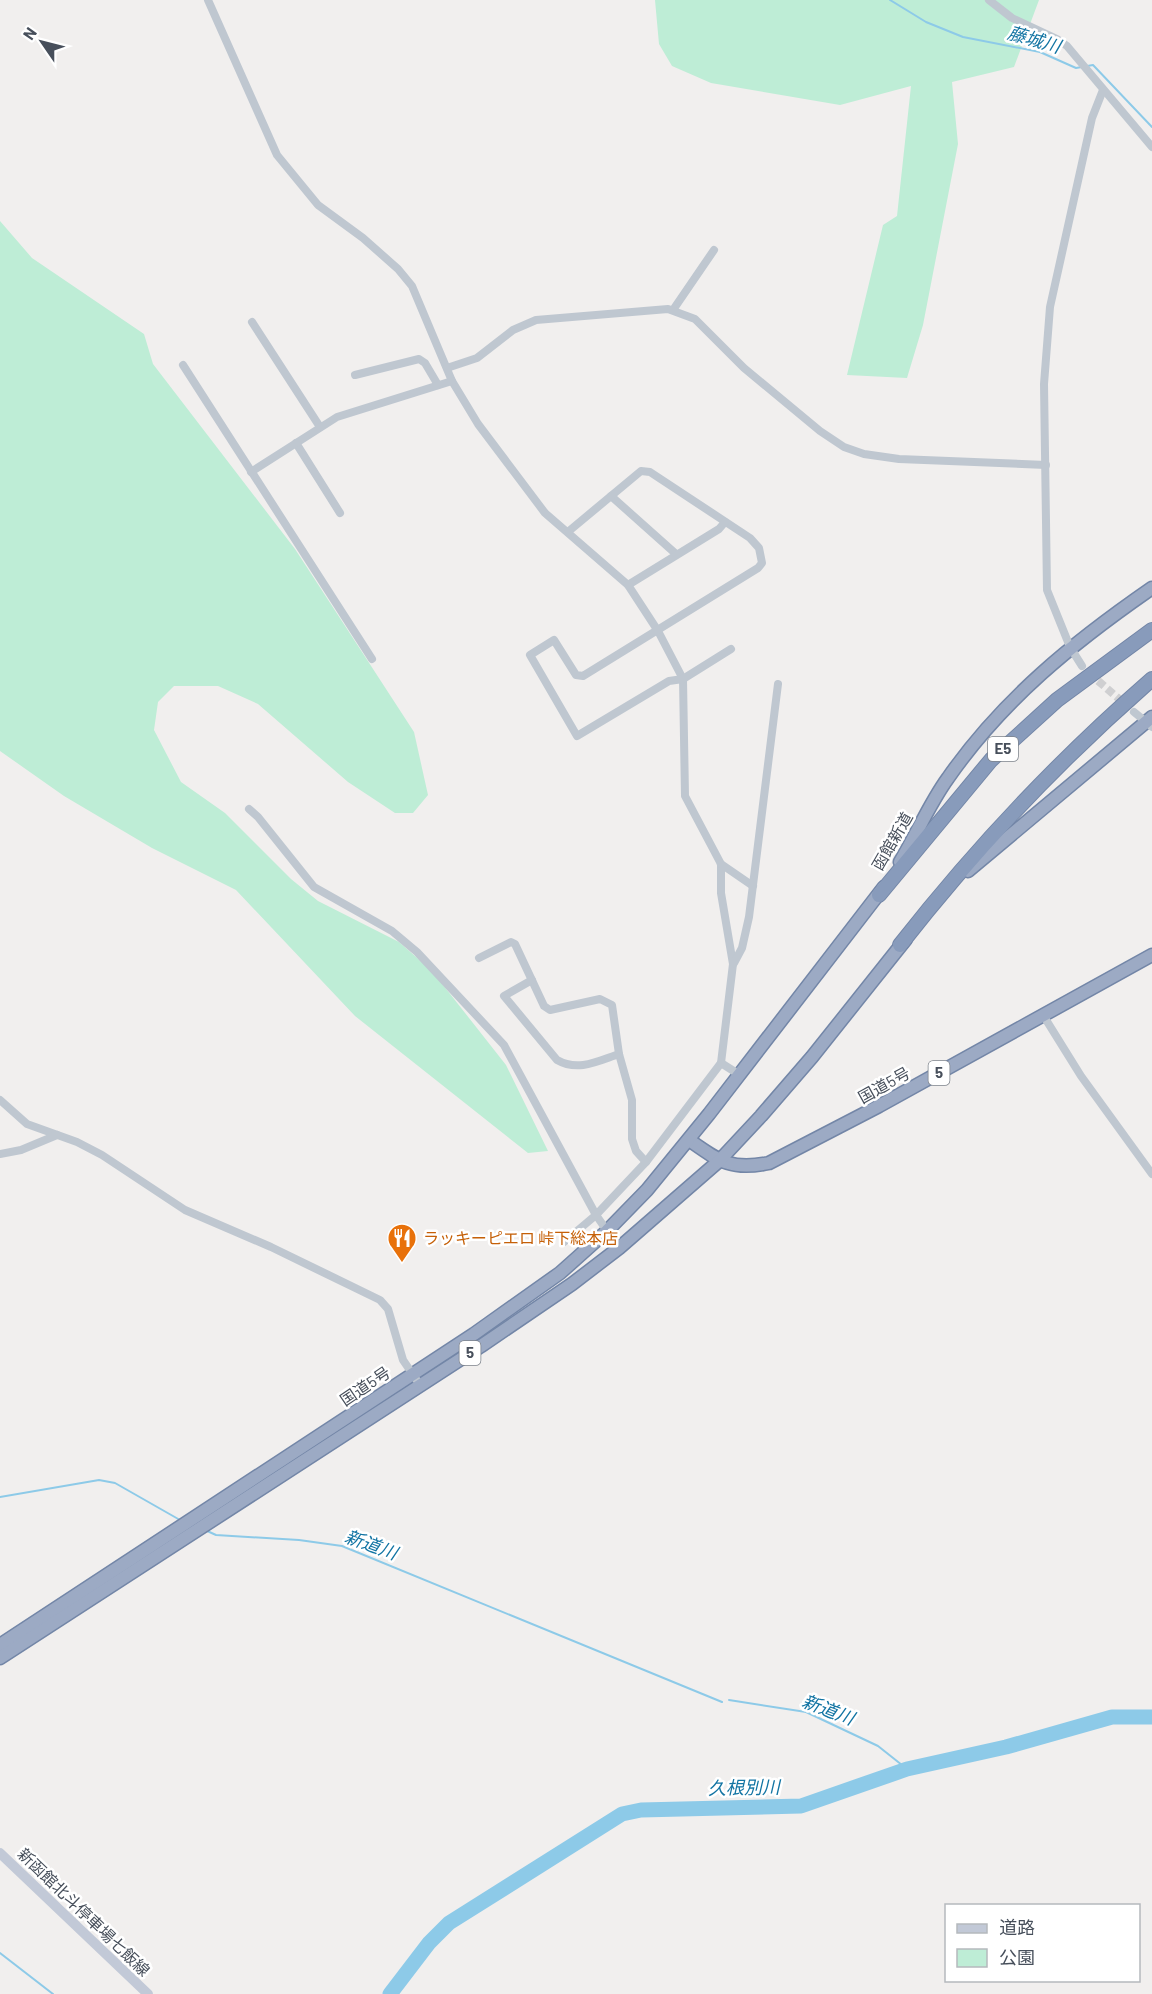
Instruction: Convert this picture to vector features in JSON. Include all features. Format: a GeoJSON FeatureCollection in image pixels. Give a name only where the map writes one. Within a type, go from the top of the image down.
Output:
{"type":"FeatureCollection","features":[{"type":"Feature","properties":{"kind":"highway","name":"函館新道"},"geometry":{"type":"LineString","coordinates":[[689,1140],[879,895],[910,845],[937,794],[968,750],[1011,701],[1070,647],[1152,588]]}},
{"type":"Feature","properties":{"kind":"highway","name":"E5"},"geometry":{"type":"LineString","coordinates":[[879,895],[991,760],[1057,700],[1152,630]]}},
{"type":"Feature","properties":{"kind":"highway"},"geometry":{"type":"LineString","coordinates":[[900,945],[946,886],[1007,818],[1068,756],[1152,679]]}},
{"type":"Feature","properties":{"kind":"highway","name":"5"},"geometry":{"type":"LineString","coordinates":[[719,1161],[812,1057],[900,945],[975,864],[1150,722]]}},
{"type":"Feature","properties":{"kind":"highway","name":"国道5号"},"geometry":{"type":"LineString","coordinates":[[0,1645],[533,1294],[607,1232],[689,1140],[719,1161],[749,1167],[769,1163],[879,1106],[1152,955]]}},
{"type":"Feature","properties":{"kind":"highway","name":"国道5号"},"geometry":{"type":"LineString","coordinates":[[0,1658],[572,1284],[619,1248],[719,1161]]}},
{"type":"Feature","properties":{"kind":"main road","name":"新函館北斗停車場七飯線"},"geometry":{"type":"LineString","coordinates":[[0,1853],[148,1994]]}},
{"type":"Feature","properties":{"kind":"street"},"geometry":{"type":"LineString","coordinates":[[208,0],[277,155],[318,205],[363,238],[398,269],[412,286],[452,381],[478,424],[536,503],[628,585],[658,631],[683,679],[687,786],[685,796],[721,864],[753,886]]}},
{"type":"Feature","properties":{"kind":"street"},"geometry":{"type":"LineString","coordinates":[[988,0],[1012,18],[1057,39],[1082,63],[1152,147]]}},
{"type":"Feature","properties":{"kind":"street"},"geometry":{"type":"LineString","coordinates":[[1082,666],[1070,647],[1047,590],[1044,384],[1050,307],[1092,118],[1103,90]]}},
{"type":"Feature","properties":{"kind":"street"},"geometry":{"type":"LineString","coordinates":[[673,310],[714,250]]}},
{"type":"Feature","properties":{"kind":"street"},"geometry":{"type":"LineString","coordinates":[[447,368],[477,358],[513,330],[536,320],[673,310],[695,319],[744,368],[820,431],[844,447],[864,454],[899,459],[1046,465]]}},
{"type":"Feature","properties":{"kind":"street"},"geometry":{"type":"LineString","coordinates":[[252,322],[320,427]]}},
{"type":"Feature","properties":{"kind":"street"},"geometry":{"type":"LineString","coordinates":[[355,375],[420,359],[425,363],[438,385]]}},
{"type":"Feature","properties":{"kind":"street"},"geometry":{"type":"LineString","coordinates":[[183,364],[372,659]]}},
{"type":"Feature","properties":{"kind":"street"},"geometry":{"type":"LineString","coordinates":[[251,472],[337,417],[452,381]]}},
{"type":"Feature","properties":{"kind":"street"},"geometry":{"type":"LineString","coordinates":[[296,443],[340,513]]}},
{"type":"Feature","properties":{"kind":"street"},"geometry":{"type":"LineString","coordinates":[[569,531],[641,471],[650,472],[755,543],[763,556],[762,563],[658,631],[583,676],[576,675],[554,640],[530,654],[577,736],[669,681],[683,679],[731,649]]}},
{"type":"Feature","properties":{"kind":"street"},"geometry":{"type":"LineString","coordinates":[[611,496],[675,554]]}},
{"type":"Feature","properties":{"kind":"street"},"geometry":{"type":"LineString","coordinates":[[628,585],[718,529],[725,522]]}},
{"type":"Feature","properties":{"kind":"street"},"geometry":{"type":"LineString","coordinates":[[734,964],[742,948],[747,927],[778,684]]}},
{"type":"Feature","properties":{"kind":"street"},"geometry":{"type":"LineString","coordinates":[[1134,712],[1150,722]]}},
{"type":"Feature","properties":{"kind":"street"},"geometry":{"type":"LineString","coordinates":[[249,809],[314,887],[392,931],[417,952],[504,1045],[596,1215],[619,1248]]}},
{"type":"Feature","properties":{"kind":"street"},"geometry":{"type":"LineString","coordinates":[[564,1242],[596,1215],[646,1162],[721,1063],[734,964],[721,893],[721,864]]}},
{"type":"Feature","properties":{"kind":"street"},"geometry":{"type":"LineString","coordinates":[[479,958],[511,942],[515,944],[544,1006],[550,1010],[600,999],[612,1005],[619,1054],[632,1100],[634,1145],[636,1151],[646,1162]]}},
{"type":"Feature","properties":{"kind":"street"},"geometry":{"type":"LineString","coordinates":[[532,980],[504,996],[557,1060],[565,1065],[585,1065],[619,1054]]}},
{"type":"Feature","properties":{"kind":"street"},"geometry":{"type":"LineString","coordinates":[[1043,1015],[1081,1076],[1152,1174]]}},
{"type":"Feature","properties":{"kind":"street"},"geometry":{"type":"LineString","coordinates":[[721,1063],[740,1075]]}},
{"type":"Feature","properties":{"kind":"street"},"geometry":{"type":"LineString","coordinates":[[0,1100],[27,1124],[102,1155],[185,1210],[271,1247],[380,1300],[388,1309],[403,1360],[420,1385]]}},
{"type":"Feature","properties":{"kind":"street"},"geometry":{"type":"LineString","coordinates":[[0,1154],[21,1150],[57,1135]]}},
{"type":"Feature","properties":{"kind":"green space"},"geometry":{"type":"Polygon","coordinates":[[[655,0],[1039,0],[1014,67],[952,82],[958,144],[923,325],[907,378],[847,375],[883,225],[897,216],[911,86],[840,105],[711,83],[672,66],[659,44],[655,0]]]}},
{"type":"Feature","properties":{"kind":"green space"},"geometry":{"type":"Polygon","coordinates":[[[0,221],[32,258],[144,334],[153,364],[295,549],[414,732],[428,795],[413,813],[395,813],[348,782],[258,704],[218,686],[174,686],[158,702],[154,730],[181,782],[225,813],[291,879],[318,901],[399,942],[432,971],[506,1065],[548,1151],[528,1153],[355,1016],[236,890],[152,848],[64,796],[0,751],[0,221]]]}},
{"type":"Feature","properties":{"kind":"waterway","name":"藤城川"},"geometry":{"type":"LineString","coordinates":[[890,0],[926,22],[963,37],[1040,52],[1076,68],[1093,65],[1152,127]]}},
{"type":"Feature","properties":{"kind":"waterway","name":"新道川"},"geometry":{"type":"LineString","coordinates":[[0,1497],[99,1480],[115,1483],[180,1520]]}},
{"type":"Feature","properties":{"kind":"waterway","name":"新道川"},"geometry":{"type":"LineString","coordinates":[[205,1530],[216,1535],[299,1540],[342,1546],[722,1702]]}},
{"type":"Feature","properties":{"kind":"waterway","name":"新道川"},"geometry":{"type":"LineString","coordinates":[[729,1700],[806,1712],[878,1746],[907,1769]]}},
{"type":"Feature","properties":{"kind":"waterway","name":"久根別川"},"geometry":{"type":"LineString","coordinates":[[390,1994],[429,1943],[449,1923],[622,1814],[641,1810],[801,1806],[907,1769],[1006,1747],[1112,1717],[1152,1717]]}},
{"type":"Feature","properties":{"kind":"waterway"},"geometry":{"type":"LineString","coordinates":[[0,1953],[53,1994]]}},
{"type":"Feature","properties":{"kind":"tunnel"},"geometry":{"type":"LineString","coordinates":[[1089,673],[1126,705]]}},
{"type":"Feature","properties":{"kind":"place","name":"ラッキーピエロ 峠下総本店"},"geometry":{"type":"Point","coordinates":[402,1264]}}]}
